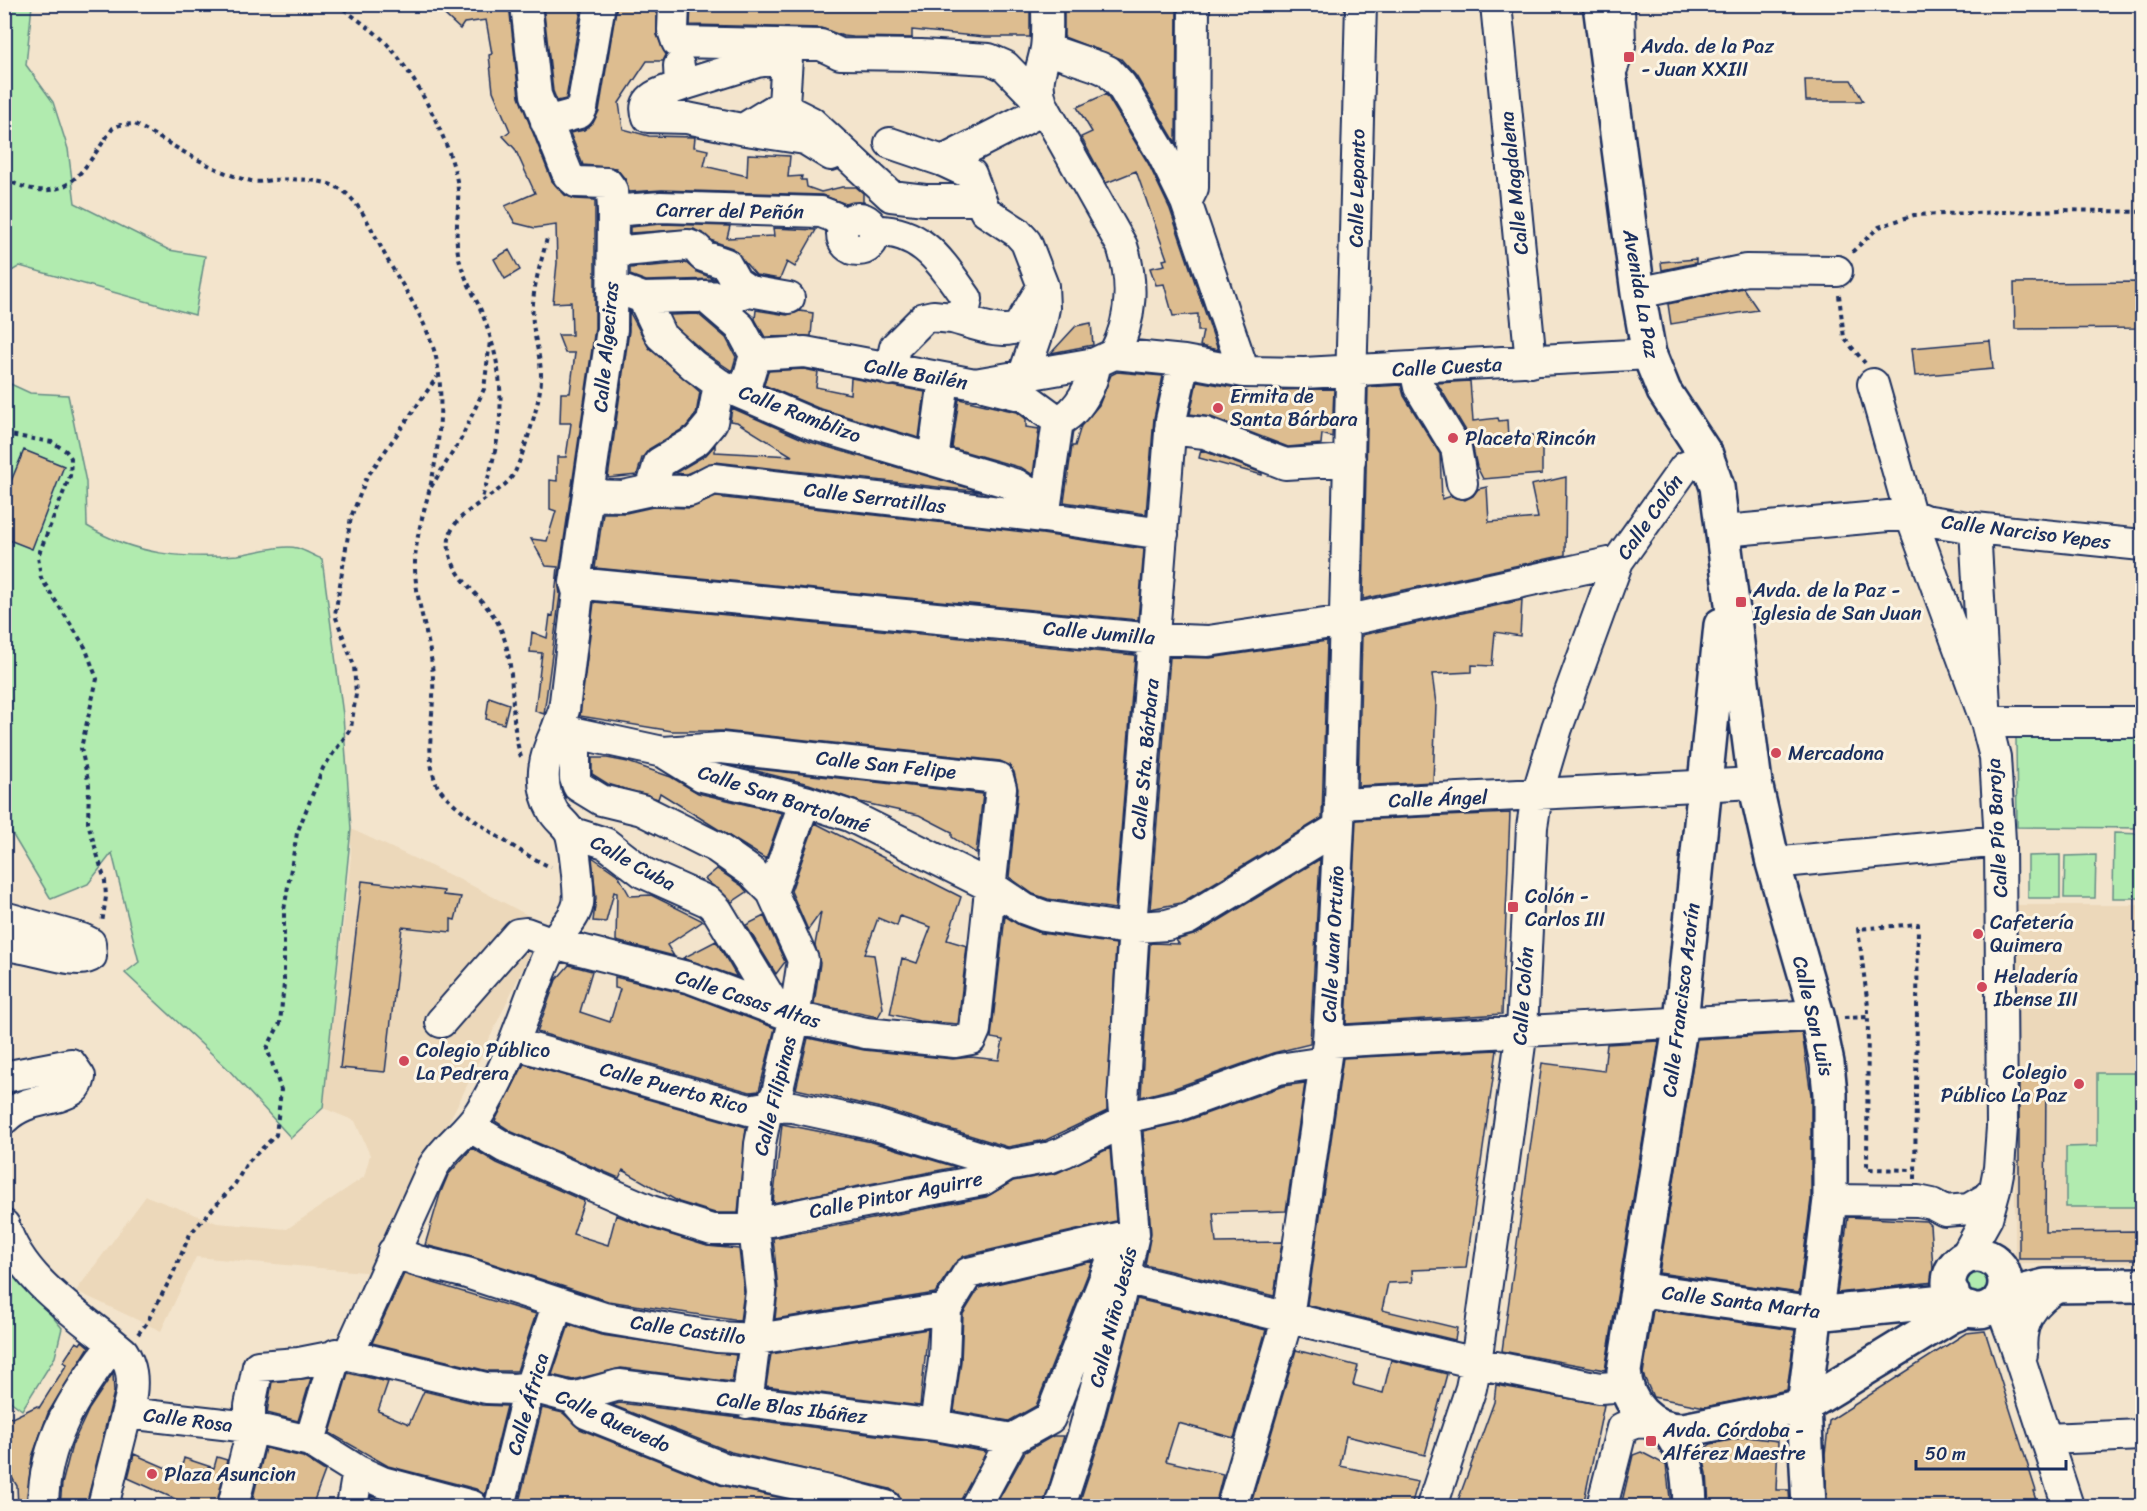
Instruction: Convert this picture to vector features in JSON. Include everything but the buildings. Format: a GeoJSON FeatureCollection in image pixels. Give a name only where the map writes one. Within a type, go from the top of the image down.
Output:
{"type":"FeatureCollection","features":[{"type":"Feature","properties":{"kind":"main road","name":"Avenida La Paz"},"geometry":{"type":"LineString","coordinates":[[1600,4],[1638,292],[1649,354],[1664,391],[1694,434],[1711,465],[1724,531],[1727,566]]}},
{"type":"Feature","properties":{"kind":"main road","name":"Calle San Luis"},"geometry":{"type":"LineString","coordinates":[[1727,566],[1755,783],[1773,862],[1816,1014],[1827,1063],[1830,1094],[1830,1200],[1804,1406],[1809,1506]]}},
{"type":"Feature","properties":{"kind":"main road","name":"Calle Francisco Azorín"},"geometry":{"type":"LineString","coordinates":[[1612,1385],[1624,1371],[1681,1022],[1727,566]]}},
{"type":"Feature","properties":{"kind":"main road","name":"Calle Santa Marta"},"geometry":{"type":"LineString","coordinates":[[1636,1297],[1650,1291],[1815,1314],[1941,1301],[1979,1280]]}},
{"type":"Feature","properties":{"kind":"main road"},"geometry":{"type":"LineString","coordinates":[[1660,1426],[1684,1430],[1804,1406],[1945,1320],[1979,1280],[2053,1285],[2142,1285]]}},
{"type":"Feature","properties":{"kind":"main road"},"geometry":{"type":"LineString","coordinates":[[1612,1385],[1660,1426],[1683,1451],[1688,1468],[1690,1506]]}},
{"type":"Feature","properties":{"kind":"street","name":"Calle Algeciras"},"geometry":{"type":"LineString","coordinates":[[526,4],[534,85],[546,122],[570,178],[576,182],[607,183],[612,190],[611,344],[575,583],[578,593],[564,710],[566,731]]}},
{"type":"Feature","properties":{"kind":"street"},"geometry":{"type":"LineString","coordinates":[[546,122],[579,113],[582,108],[600,4]]}},
{"type":"Feature","properties":{"kind":"street"},"geometry":{"type":"LineString","coordinates":[[674,4],[673,30],[677,42],[680,86]]}},
{"type":"Feature","properties":{"kind":"street"},"geometry":{"type":"LineString","coordinates":[[1044,517],[1058,421],[1077,406],[1104,358],[1126,327],[1130,290],[1127,261],[1122,246],[1044,106],[1038,82],[1046,49],[1047,4]]}},
{"type":"Feature","properties":{"kind":"street"},"geometry":{"type":"LineString","coordinates":[[1186,202],[1193,188],[1194,4]]}},
{"type":"Feature","properties":{"kind":"street","name":"Calle Lepanto"},"geometry":{"type":"LineString","coordinates":[[1353,372],[1361,4]]}},
{"type":"Feature","properties":{"kind":"street","name":"Calle Magdalena"},"geometry":{"type":"LineString","coordinates":[[1496,4],[1532,362]]}},
{"type":"Feature","properties":{"kind":"street","name":"Avenida La Paz"},"geometry":{"type":"LineString","coordinates":[[1608,77],[1620,46],[1619,4]]}},
{"type":"Feature","properties":{"kind":"street"},"geometry":{"type":"LineString","coordinates":[[677,42],[821,45],[840,54]]}},
{"type":"Feature","properties":{"kind":"street"},"geometry":{"type":"LineString","coordinates":[[1046,49],[1099,67],[1115,78],[1163,155],[1186,202],[1244,372]]}},
{"type":"Feature","properties":{"kind":"street"},"geometry":{"type":"LineString","coordinates":[[868,172],[858,179],[825,150],[805,139],[687,118],[648,117],[646,107],[648,101],[655,95],[757,62],[840,54],[989,59],[1005,66],[1044,106]]}},
{"type":"Feature","properties":{"kind":"street"},"geometry":{"type":"LineString","coordinates":[[787,58],[784,104],[791,112],[811,122],[868,172],[891,196],[925,200],[979,200]]}},
{"type":"Feature","properties":{"kind":"street"},"geometry":{"type":"LineString","coordinates":[[746,130],[748,126],[784,104]]}},
{"type":"Feature","properties":{"kind":"street"},"geometry":{"type":"LineString","coordinates":[[943,161],[1044,106]]}},
{"type":"Feature","properties":{"kind":"street"},"geometry":{"type":"LineString","coordinates":[[890,143],[943,161],[971,174],[978,187],[979,200],[986,211],[1017,232],[1026,242],[1043,286],[1044,309],[1023,377]]}},
{"type":"Feature","properties":{"kind":"street","name":"Carrer del Peñón"},"geometry":{"type":"LineString","coordinates":[[613,212],[661,207],[821,212],[834,217],[844,226],[842,231],[844,242],[857,250],[871,244],[874,231],[893,233],[929,247],[967,299],[965,309],[952,318]]}},
{"type":"Feature","properties":{"kind":"street"},"geometry":{"type":"LineString","coordinates":[[613,252],[680,245],[699,250],[703,256],[726,264],[736,282],[749,291],[789,298]]}},
{"type":"Feature","properties":{"kind":"street"},"geometry":{"type":"LineString","coordinates":[[1638,292],[1746,270],[1837,271]]}},
{"type":"Feature","properties":{"kind":"street"},"geometry":{"type":"LineString","coordinates":[[890,370],[895,347],[924,318],[933,316],[952,318],[1003,330],[1013,329],[1019,326],[1043,286]]}},
{"type":"Feature","properties":{"kind":"street"},"geometry":{"type":"LineString","coordinates":[[612,291],[627,292],[643,298],[736,296],[749,291]]}},
{"type":"Feature","properties":{"kind":"street"},"geometry":{"type":"LineString","coordinates":[[651,490],[659,463],[697,440],[712,422],[731,388],[755,355],[740,327],[704,296]]}},
{"type":"Feature","properties":{"kind":"street","name":"Calle Ramblizo"},"geometry":{"type":"LineString","coordinates":[[643,298],[661,336],[694,366],[731,388],[812,424],[1017,486],[1031,494],[1044,517]]}},
{"type":"Feature","properties":{"kind":"street","name":"Calle Bailén"},"geometry":{"type":"LineString","coordinates":[[755,355],[805,352],[890,370],[975,384],[1023,377],[1104,358],[1185,361]]}},
{"type":"Feature","properties":{"kind":"street","name":"Calle Cuesta"},"geometry":{"type":"LineString","coordinates":[[1185,361],[1244,372],[1353,372],[1649,354]]}},
{"type":"Feature","properties":{"kind":"street","name":"Calle Sta. Bárbara"},"geometry":{"type":"LineString","coordinates":[[1124,1124],[1124,1056],[1134,926],[1132,913],[1170,429],[1185,361]]}},
{"type":"Feature","properties":{"kind":"street"},"geometry":{"type":"LineString","coordinates":[[1415,369],[1419,387],[1456,448],[1462,483]]}},
{"type":"Feature","properties":{"kind":"street","name":"Calle Juan Ortuño"},"geometry":{"type":"LineString","coordinates":[[1232,1506],[1288,1317],[1326,1052],[1339,816],[1353,372]]}},
{"type":"Feature","properties":{"kind":"street"},"geometry":{"type":"LineString","coordinates":[[933,460],[944,380]]}},
{"type":"Feature","properties":{"kind":"street"},"geometry":{"type":"LineString","coordinates":[[975,384],[1024,396],[1058,421]]}},
{"type":"Feature","properties":{"kind":"street","name":"Calle Pío Baroja"},"geometry":{"type":"LineString","coordinates":[[1873,384],[1910,514],[1986,722],[1995,757],[2000,842],[2002,1127],[1995,1189],[1988,1218],[1979,1280]]}},
{"type":"Feature","properties":{"kind":"street"},"geometry":{"type":"LineString","coordinates":[[1673,482],[1679,451],[1678,414]]}},
{"type":"Feature","properties":{"kind":"street"},"geometry":{"type":"LineString","coordinates":[[1170,429],[1205,433],[1285,464],[1350,460]]}},
{"type":"Feature","properties":{"kind":"street","name":"Calle Colón"},"geometry":{"type":"LineString","coordinates":[[1432,1506],[1471,1388],[1476,1363],[1522,1030],[1532,827],[1537,795],[1557,728],[1618,561],[1685,466],[1696,463],[1711,465]]}},
{"type":"Feature","properties":{"kind":"street","name":"Calle Serratillas"},"geometry":{"type":"LineString","coordinates":[[589,495],[623,496],[651,490],[690,491],[712,479],[1044,517],[1163,534]]}},
{"type":"Feature","properties":{"kind":"street"},"geometry":{"type":"LineString","coordinates":[[1724,531],[1910,514]]}},
{"type":"Feature","properties":{"kind":"street","name":"Calle Narciso Yepes"},"geometry":{"type":"LineString","coordinates":[[1910,514],[1924,520],[1975,528],[2142,545]]}},
{"type":"Feature","properties":{"kind":"street"},"geometry":{"type":"LineString","coordinates":[[1975,528],[1986,722],[2142,723]]}},
{"type":"Feature","properties":{"kind":"street","name":"Calle Jumilla"},"geometry":{"type":"LineString","coordinates":[[575,583],[1154,639],[1208,640],[1345,621],[1618,561]]}},
{"type":"Feature","properties":{"kind":"street"},"geometry":{"type":"LineString","coordinates":[[472,1506],[405,1490],[358,1471],[310,1441],[342,1354],[439,1156],[480,1113],[515,1044],[553,943],[576,912],[579,896],[570,832],[553,813],[544,781],[544,758],[566,731]]}},
{"type":"Feature","properties":{"kind":"street"},"geometry":{"type":"LineString","coordinates":[[566,731],[575,778],[583,790],[614,806],[642,810],[716,847],[753,873],[772,892],[805,801]]}},
{"type":"Feature","properties":{"kind":"street","name":"Calle San Bartolomé"},"geometry":{"type":"LineString","coordinates":[[566,731],[663,752],[702,776],[805,801],[877,829],[992,887],[1025,909],[1044,916],[1122,928],[1167,925],[1188,919],[1339,816]]}},
{"type":"Feature","properties":{"kind":"street","name":"Calle San Felipe"},"geometry":{"type":"LineString","coordinates":[[663,752],[721,748],[995,777],[999,780],[1001,788],[992,887]]}},
{"type":"Feature","properties":{"kind":"street","name":"Calle Ángel"},"geometry":{"type":"LineString","coordinates":[[1339,816],[1537,795],[1755,783]]}},
{"type":"Feature","properties":{"kind":"street","name":"Calle Cuba"},"geometry":{"type":"LineString","coordinates":[[570,832],[605,843],[644,873],[709,902],[717,910],[786,1014]]}},
{"type":"Feature","properties":{"kind":"street"},"geometry":{"type":"LineString","coordinates":[[1773,862],[2000,842]]}},
{"type":"Feature","properties":{"kind":"street","name":"Calle Casas Altas"},"geometry":{"type":"LineString","coordinates":[[441,1022],[518,934],[526,933],[553,943],[691,978],[786,1014],[866,1033],[967,1042],[975,1030],[992,887]]}},
{"type":"Feature","properties":{"kind":"street","name":"Calle Filipinas"},"geometry":{"type":"LineString","coordinates":[[747,1403],[757,1340],[760,1292],[754,1227],[760,1144],[777,1092],[786,1014],[803,960],[772,892]]}},
{"type":"Feature","properties":{"kind":"street"},"geometry":{"type":"LineString","coordinates":[[4,917],[66,933],[90,944],[91,956],[82,960],[28,947],[4,946]]}},
{"type":"Feature","properties":{"kind":"street","name":"Calle Pintor Aguirre"},"geometry":{"type":"LineString","coordinates":[[469,1126],[504,1147],[662,1215],[712,1230],[741,1231],[770,1221],[812,1212],[983,1180],[1007,1165],[1051,1157],[1124,1124],[1137,1115],[1177,1106],[1255,1077],[1301,1064],[1326,1052],[1522,1030],[1816,1014]]}},
{"type":"Feature","properties":{"kind":"street","name":"Calle Puerto Rico"},"geometry":{"type":"LineString","coordinates":[[515,1044],[749,1110],[771,1106],[793,1107],[876,1125],[1007,1165]]}},
{"type":"Feature","properties":{"kind":"street"},"geometry":{"type":"LineString","coordinates":[[4,1077],[71,1064],[80,1077],[78,1085],[73,1090],[30,1103],[4,1119]]}},
{"type":"Feature","properties":{"kind":"street","name":"Calle Niño Jesús"},"geometry":{"type":"LineString","coordinates":[[1060,1506],[1083,1435],[1129,1255],[1124,1124]]}},
{"type":"Feature","properties":{"kind":"street"},"geometry":{"type":"LineString","coordinates":[[1830,1200],[1918,1201],[1932,1204],[1945,1211],[1956,1212],[1977,1205],[1995,1189]]}},
{"type":"Feature","properties":{"kind":"street"},"geometry":{"type":"LineString","coordinates":[[1945,1211],[1979,1280],[2005,1317],[2068,1506]]}},
{"type":"Feature","properties":{"kind":"street"},"geometry":{"type":"LineString","coordinates":[[4,1225],[18,1256],[28,1269],[54,1295],[118,1348],[129,1361],[133,1381],[103,1506]]}},
{"type":"Feature","properties":{"kind":"street","name":"Calle Castillo"},"geometry":{"type":"LineString","coordinates":[[393,1252],[628,1323],[717,1337],[757,1340],[946,1309]]}},
{"type":"Feature","properties":{"kind":"street"},"geometry":{"type":"LineString","coordinates":[[976,1506],[1012,1440],[1050,1418],[1110,1265],[1129,1255]]}},
{"type":"Feature","properties":{"kind":"street"},"geometry":{"type":"LineString","coordinates":[[935,1425],[946,1309],[968,1273],[1129,1255],[1288,1317],[1476,1363],[1612,1385],[1608,1393],[1614,1404],[1618,1438]]}},
{"type":"Feature","properties":{"kind":"street"},"geometry":{"type":"LineString","coordinates":[[2025,1372],[2020,1338],[2025,1319],[2036,1302],[2053,1285]]}},
{"type":"Feature","properties":{"kind":"street","name":"Calle África"},"geometry":{"type":"LineString","coordinates":[[500,1506],[532,1387],[558,1303]]}},
{"type":"Feature","properties":{"kind":"street"},"geometry":{"type":"LineString","coordinates":[[43,1506],[45,1478],[59,1426],[87,1378],[118,1348]]}},
{"type":"Feature","properties":{"kind":"street"},"geometry":{"type":"LineString","coordinates":[[233,1506],[250,1438],[249,1427],[258,1366],[298,1363],[342,1354]]}},
{"type":"Feature","properties":{"kind":"street","name":"Calle Quevedo"},"geometry":{"type":"LineString","coordinates":[[342,1354],[486,1389],[532,1387],[573,1398],[586,1413],[726,1469],[819,1488],[886,1506]]}},
{"type":"Feature","properties":{"kind":"street","name":"Calle Blas Ibáñez"},"geometry":{"type":"LineString","coordinates":[[573,1398],[619,1385],[935,1425],[1012,1440]]}},
{"type":"Feature","properties":{"kind":"street","name":"Calle Rosa"},"geometry":{"type":"LineString","coordinates":[[127,1413],[249,1427],[310,1441]]}},
{"type":"Feature","properties":{"kind":"street"},"geometry":{"type":"LineString","coordinates":[[1602,1506],[1622,1428],[1628,1425],[1660,1426]]}},
{"type":"Feature","properties":{"kind":"street"},"geometry":{"type":"LineString","coordinates":[[2046,1439],[2142,1435]]}},
{"type":"Feature","properties":{"kind":"street"},"geometry":{"type":"LineString","coordinates":[[352,1506],[358,1471]]}},
{"type":"Feature","properties":{"kind":"path"},"geometry":{"type":"LineString","coordinates":[[337,4],[386,44],[407,72],[452,160],[457,182],[459,257],[490,337],[498,365],[502,419],[497,453],[482,500]]}},
{"type":"Feature","properties":{"kind":"path"},"geometry":{"type":"LineString","coordinates":[[4,179],[22,188],[54,191],[73,183],[113,129],[135,124],[236,177],[255,182],[317,181],[334,185],[359,207],[412,303],[434,351],[439,427],[429,490],[417,540],[416,580],[433,664],[432,747],[436,783],[443,795],[455,807],[526,856],[577,876]]}},
{"type":"Feature","properties":{"kind":"path"},"geometry":{"type":"LineString","coordinates":[[1873,384],[1864,362],[1844,338],[1837,271],[1842,262],[1879,226],[1914,215],[2064,210],[2142,212]]}},
{"type":"Feature","properties":{"kind":"path"},"geometry":{"type":"LineString","coordinates":[[544,781],[531,777],[519,751],[513,686],[503,636],[497,622],[454,565],[449,551],[451,532],[482,500],[501,488],[515,472],[537,404],[542,377],[532,324],[532,303],[547,238]]}},
{"type":"Feature","properties":{"kind":"path"},"geometry":{"type":"LineString","coordinates":[[429,490],[461,440],[484,389],[490,337]]}},
{"type":"Feature","properties":{"kind":"path"},"geometry":{"type":"LineString","coordinates":[[118,1348],[146,1324],[190,1234],[235,1184],[247,1162],[276,1135],[280,1090],[267,1048],[280,1023],[284,984],[284,910],[297,833],[323,768],[351,728],[356,694],[354,666],[335,615],[351,518],[367,477],[437,376]]}},
{"type":"Feature","properties":{"kind":"path"},"geometry":{"type":"LineString","coordinates":[[4,434],[52,442],[66,450],[71,458],[70,476],[38,556],[41,578],[85,647],[97,679],[81,748],[89,785],[88,823],[100,860],[106,897],[104,915],[90,944]]}},
{"type":"Feature","properties":{"kind":"path"},"geometry":{"type":"LineString","coordinates":[[1915,1170],[1867,1169],[1868,1006],[1858,929],[1918,924],[1915,1186]]}},
{"type":"Feature","properties":{"kind":"shaded area","name":"Colegio Público La Pedrera"},"geometry":{"type":"Polygon","coordinates":[[[351,829],[467,883],[544,924],[462,1096],[401,1213],[375,1273],[196,1257],[161,1331],[76,1291],[146,1196],[217,1223],[287,1229],[364,1177],[370,1155],[355,1121],[323,1108],[351,856],[351,829]]]}},
{"type":"Feature","properties":{"kind":"shaded area","name":"Colegio Público La Paz"},"geometry":{"type":"Polygon","coordinates":[[[2015,905],[2142,905],[2142,1263],[2015,1264],[2015,905]]]}},
{"type":"Feature","properties":{"kind":"green space"},"geometry":{"type":"Polygon","coordinates":[[[5,4],[32,5],[26,65],[53,102],[68,149],[75,203],[169,250],[205,256],[195,315],[20,266],[5,275],[5,4]]]}},
{"type":"Feature","properties":{"kind":"green space"},"geometry":{"type":"Polygon","coordinates":[[[4,381],[30,393],[68,395],[86,482],[87,526],[123,543],[160,553],[218,556],[291,547],[322,559],[343,715],[351,829],[323,1108],[291,1138],[227,1068],[125,973],[139,962],[112,853],[88,884],[51,899],[5,822],[4,381]]]}},
{"type":"Feature","properties":{"kind":"green space"},"geometry":{"type":"Polygon","coordinates":[[[2016,738],[2142,738],[2142,828],[2017,827],[2016,738]]]}},
{"type":"Feature","properties":{"kind":"green space"},"geometry":{"type":"Polygon","coordinates":[[[2114,833],[2142,834],[2142,898],[2113,898],[2114,833]]]}},
{"type":"Feature","properties":{"kind":"green space"},"geometry":{"type":"Polygon","coordinates":[[[2060,855],[2060,898],[2028,898],[2028,856],[2060,855]]]}},
{"type":"Feature","properties":{"kind":"green space"},"geometry":{"type":"Polygon","coordinates":[[[2096,855],[2095,898],[2064,898],[2065,856],[2096,855]]]}},
{"type":"Feature","properties":{"kind":"green space"},"geometry":{"type":"Polygon","coordinates":[[[2097,1073],[2142,1073],[2142,1207],[2066,1207],[2066,1147],[2097,1146],[2097,1073]]]}},
{"type":"Feature","properties":{"kind":"green space"},"geometry":{"type":"Polygon","coordinates":[[[4,1259],[62,1328],[55,1357],[22,1410],[5,1397],[4,1259]]]}},
{"type":"Feature","properties":{"kind":"green space"},"geometry":{"type":"Polygon","coordinates":[[[1977,1270],[1987,1273],[1990,1283],[1987,1293],[1977,1296],[1967,1293],[1964,1283],[1967,1273],[1977,1270]]]}},
{"type":"Feature","properties":{"kind":"place","name":"Avda. de la Paz - Juan XXIII"},"geometry":{"type":"Point","coordinates":[1629,57]}},
{"type":"Feature","properties":{"kind":"place","name":"Ermita de Santa Bárbara"},"geometry":{"type":"Point","coordinates":[1218,408]}},
{"type":"Feature","properties":{"kind":"place","name":"Placeta Rincón"},"geometry":{"type":"Point","coordinates":[1453,438]}},
{"type":"Feature","properties":{"kind":"place","name":"Avda. de la Paz - Iglesia de San Juan"},"geometry":{"type":"Point","coordinates":[1741,602]}},
{"type":"Feature","properties":{"kind":"place","name":"Mercadona"},"geometry":{"type":"Point","coordinates":[1776,753]}},
{"type":"Feature","properties":{"kind":"place","name":"Colón - Carlos III"},"geometry":{"type":"Point","coordinates":[1513,907]}},
{"type":"Feature","properties":{"kind":"place","name":"Cafetería Quimera"},"geometry":{"type":"Point","coordinates":[1978,934]}},
{"type":"Feature","properties":{"kind":"place","name":"Heladería Ibense III"},"geometry":{"type":"Point","coordinates":[1982,987]}},
{"type":"Feature","properties":{"kind":"place","name":"Colegio Público La Pedrera"},"geometry":{"type":"Point","coordinates":[404,1061]}},
{"type":"Feature","properties":{"kind":"place","name":"Colegio Público La Paz"},"geometry":{"type":"Point","coordinates":[2079,1084]}},
{"type":"Feature","properties":{"kind":"place","name":"Avda. Córdoba - Alférez Maestre"},"geometry":{"type":"Point","coordinates":[1651,1441]}},
{"type":"Feature","properties":{"kind":"place","name":"Plaza Asuncion"},"geometry":{"type":"Point","coordinates":[152,1474]}}]}
